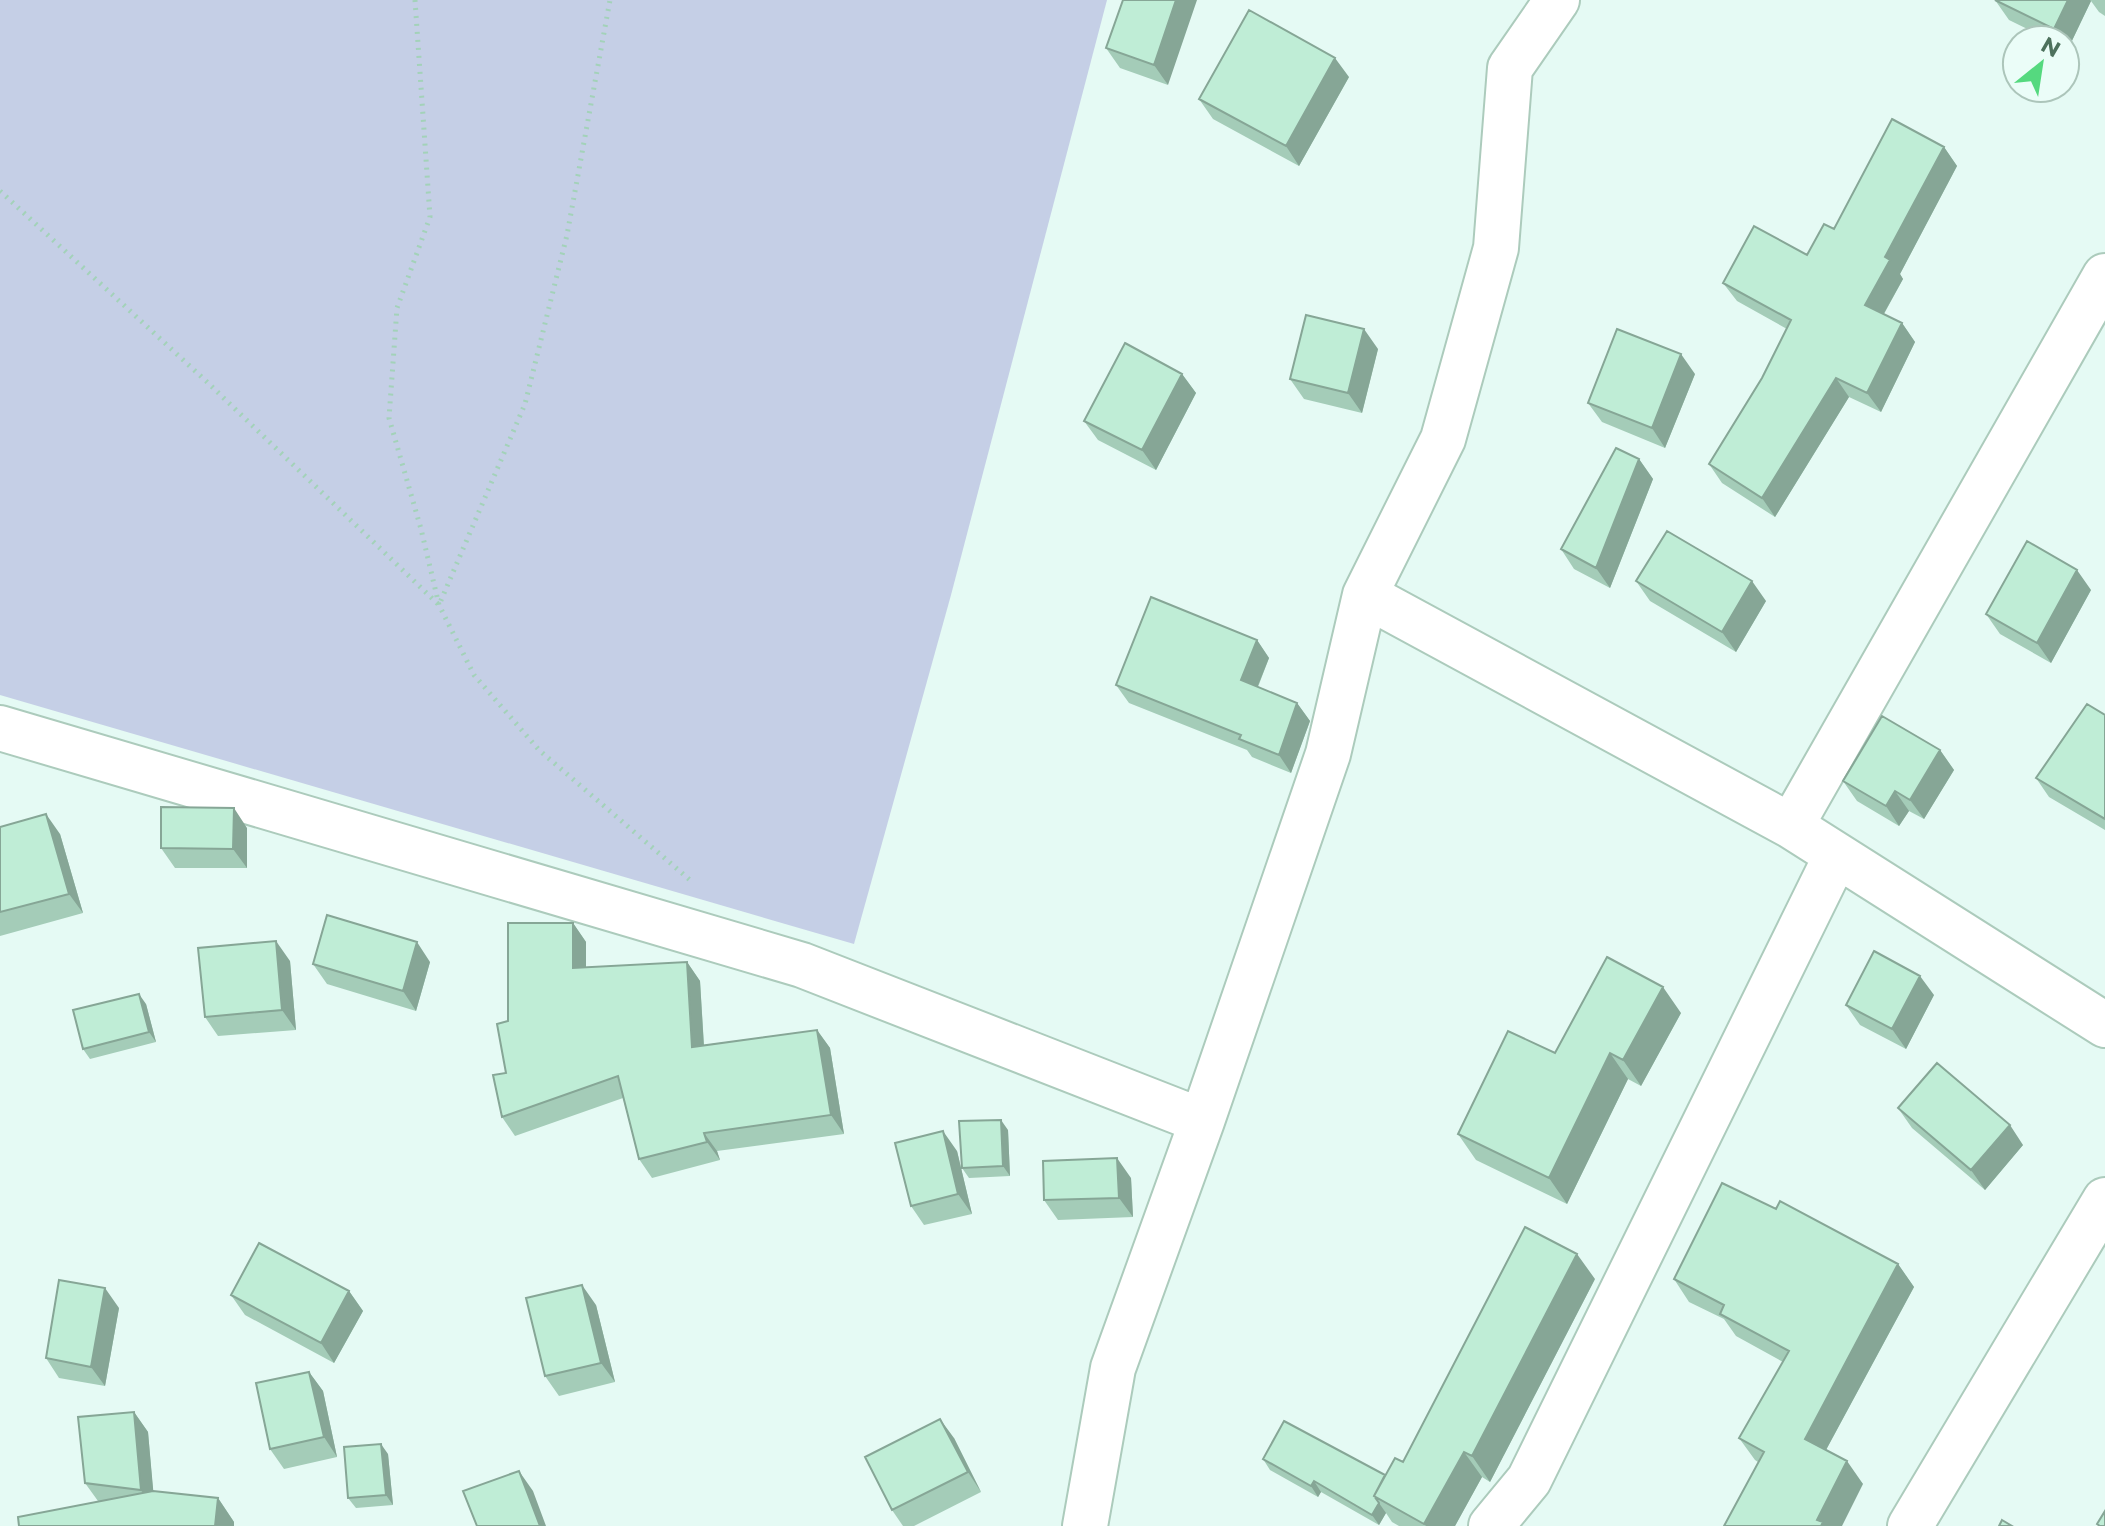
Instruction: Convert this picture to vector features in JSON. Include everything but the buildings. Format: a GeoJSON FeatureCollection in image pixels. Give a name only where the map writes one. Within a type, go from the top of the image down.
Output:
{"type":"FeatureCollection","features":[{"type":"Feature","properties":{"kind":"street"},"geometry":{"type":"LineString","coordinates":[[1085,1526],[1113,1368],[1328,754],[1365,595],[1443,439],[1496,248],[1510,68],[1557,0]]}},
{"type":"Feature","properties":{"kind":"street"},"geometry":{"type":"LineString","coordinates":[[1791,826],[2105,276]]}},
{"type":"Feature","properties":{"kind":"street"},"geometry":{"type":"LineString","coordinates":[[1365,595],[1791,826],[2105,1025]]}},
{"type":"Feature","properties":{"kind":"street"},"geometry":{"type":"LineString","coordinates":[[0,728],[802,965],[1202,1121]]}},
{"type":"Feature","properties":{"kind":"street"},"geometry":{"type":"LineString","coordinates":[[1491,1526],[1529,1480],[1836,856]]}},
{"type":"Feature","properties":{"kind":"street"},"geometry":{"type":"LineString","coordinates":[[724,909],[802,965]]}},
{"type":"Feature","properties":{"kind":"street"},"geometry":{"type":"LineString","coordinates":[[1910,1526],[2105,1200]]}},
{"type":"Feature","properties":{"kind":"path"},"geometry":{"type":"LineString","coordinates":[[415,0],[430,217],[397,308],[389,418],[439,605],[474,675],[539,750],[724,909]]}},
{"type":"Feature","properties":{"kind":"path"},"geometry":{"type":"LineString","coordinates":[[439,605],[525,404],[567,235],[610,0]]}},
{"type":"Feature","properties":{"kind":"path"},"geometry":{"type":"LineString","coordinates":[[0,191],[206,381],[439,605]]}},
{"type":"Feature","properties":{"kind":"shaded area"},"geometry":{"type":"Polygon","coordinates":[[[0,0],[1107,0],[951,595],[854,944],[0,695],[0,0]]]}}]}
